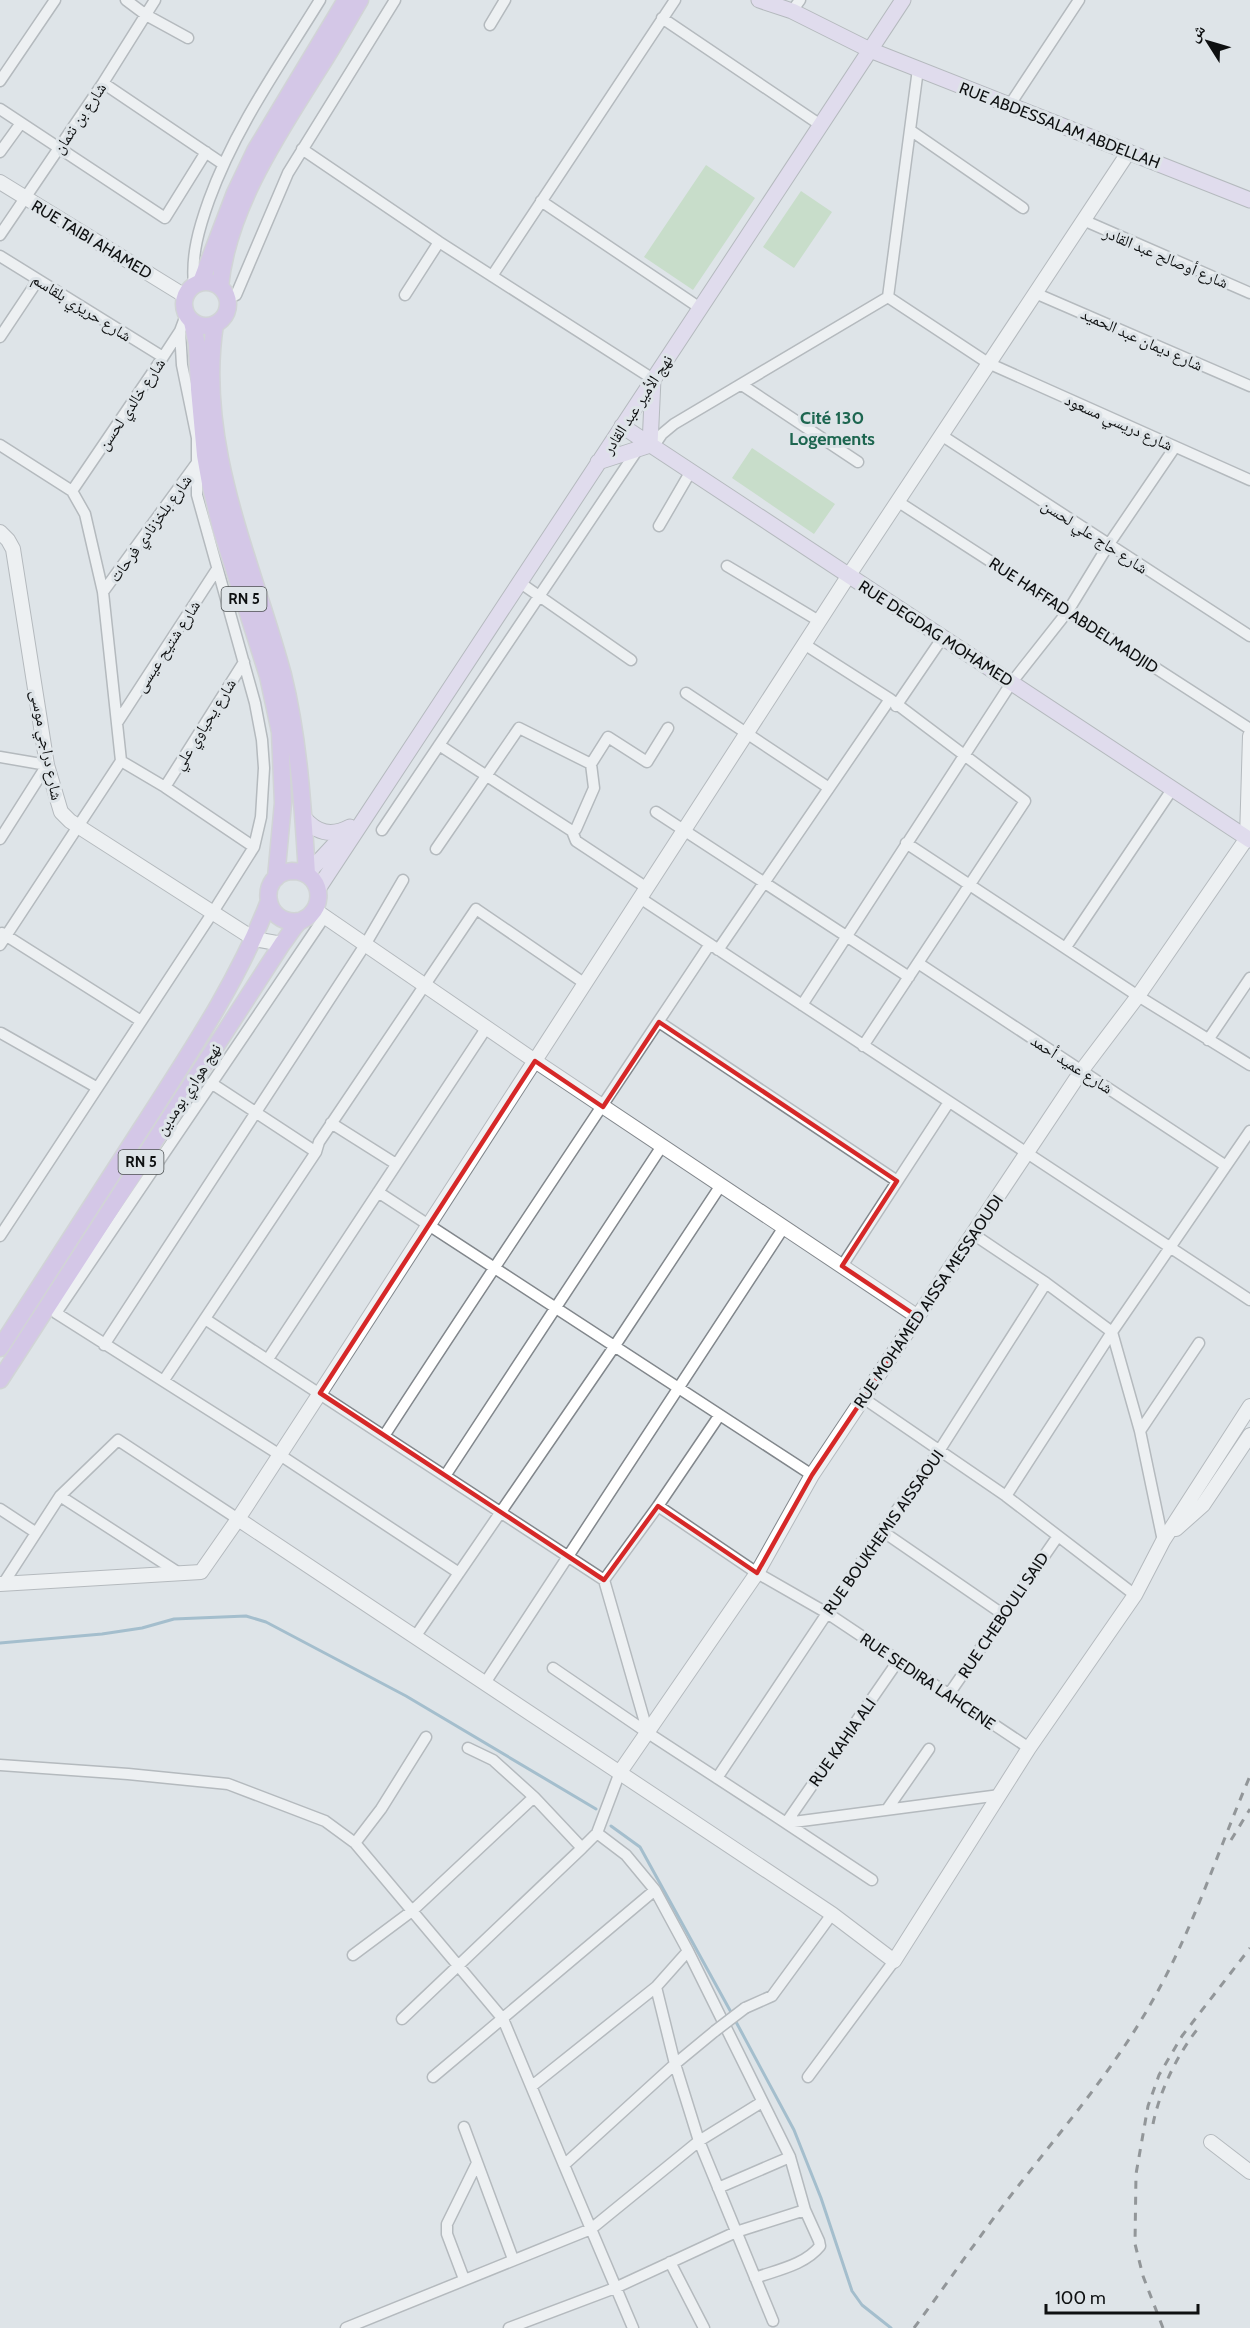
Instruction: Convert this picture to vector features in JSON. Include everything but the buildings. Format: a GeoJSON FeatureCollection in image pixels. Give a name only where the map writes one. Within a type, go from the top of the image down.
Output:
{"type":"FeatureCollection","features":[{"type":"Feature","properties":{"kind":"main road"},"geometry":{"type":"LineString","coordinates":[[346,0],[319,55],[254,181],[227,249],[224,292],[226,313],[215,324],[203,326],[186,323],[183,304],[193,288],[242,176],[267,127],[319,55],[360,0]]}},
{"type":"Feature","properties":{"kind":"main road","name":"RUE ABDESSALAM ABDELLAH"},"geometry":{"type":"LineString","coordinates":[[759,0],[796,6],[870,50],[1250,200]]}},
{"type":"Feature","properties":{"kind":"main road","name":"نهج الأمير عبد القادر"},"geometry":{"type":"LineString","coordinates":[[318,889],[903,0]]}},
{"type":"Feature","properties":{"kind":"main road"},"geometry":{"type":"LineString","coordinates":[[193,288],[211,282],[224,292]]}},
{"type":"Feature","properties":{"kind":"main road","name":"RN 5"},"geometry":{"type":"LineString","coordinates":[[186,323],[197,344],[205,454],[210,483],[221,528],[268,676],[280,732],[283,803],[276,878]]}},
{"type":"Feature","properties":{"kind":"main road","name":"RN 5"},"geometry":{"type":"LineString","coordinates":[[215,324],[211,371],[217,444],[233,514],[288,698],[304,818],[307,874]]}},
{"type":"Feature","properties":{"kind":"main road"},"geometry":{"type":"LineString","coordinates":[[598,462],[647,447],[653,379]]}},
{"type":"Feature","properties":{"kind":"main road","name":"RUE DEGDAG MOHAMED"},"geometry":{"type":"LineString","coordinates":[[622,426],[647,447],[691,471],[1248,839]]}},
{"type":"Feature","properties":{"kind":"main road","name":"نهج الأمير عبد القادر"},"geometry":{"type":"LineString","coordinates":[[307,874],[370,807]]}},
{"type":"Feature","properties":{"kind":"main road"},"geometry":{"type":"LineString","coordinates":[[304,818],[316,830],[327,833],[342,831],[353,826]]}},
{"type":"Feature","properties":{"kind":"main road"},"geometry":{"type":"LineString","coordinates":[[292,871],[307,874],[318,889],[320,913],[300,921],[280,918],[273,911],[269,901],[269,889],[276,878],[292,871]]}},
{"type":"Feature","properties":{"kind":"main road","name":"نهج هواري بومدين"},"geometry":{"type":"LineString","coordinates":[[0,1348],[225,995],[254,939],[269,901]]}},
{"type":"Feature","properties":{"kind":"main road","name":"نهج هواري بومدين"},"geometry":{"type":"LineString","coordinates":[[0,1380],[282,944],[300,921]]}},
{"type":"Feature","properties":{"kind":"street"},"geometry":{"type":"LineString","coordinates":[[0,81],[55,0]]}},
{"type":"Feature","properties":{"kind":"street"},"geometry":{"type":"LineString","coordinates":[[126,0],[146,15],[188,39]]}},
{"type":"Feature","properties":{"kind":"street","name":"شارع بن نثمان"},"geometry":{"type":"LineString","coordinates":[[0,235],[156,0]]}},
{"type":"Feature","properties":{"kind":"street"},"geometry":{"type":"LineString","coordinates":[[193,288],[194,256],[200,229],[223,164],[244,121],[320,0]]}},
{"type":"Feature","properties":{"kind":"street"},"geometry":{"type":"LineString","coordinates":[[224,292],[236,295],[274,204],[302,149],[395,0]]}},
{"type":"Feature","properties":{"kind":"street"},"geometry":{"type":"LineString","coordinates":[[490,25],[505,0]]}},
{"type":"Feature","properties":{"kind":"street"},"geometry":{"type":"LineString","coordinates":[[492,276],[675,0]]}},
{"type":"Feature","properties":{"kind":"street"},"geometry":{"type":"LineString","coordinates":[[1009,106],[1078,0]]}},
{"type":"Feature","properties":{"kind":"street"},"geometry":{"type":"LineString","coordinates":[[662,18],[822,126]]}},
{"type":"Feature","properties":{"kind":"street"},"geometry":{"type":"LineString","coordinates":[[295,40],[319,55]]}},
{"type":"Feature","properties":{"kind":"street"},"geometry":{"type":"LineString","coordinates":[[382,830],[539,596],[647,447],[674,424],[888,297],[918,69]]}},
{"type":"Feature","properties":{"kind":"street"},"geometry":{"type":"LineString","coordinates":[[103,83],[223,164]]}},
{"type":"Feature","properties":{"kind":"street"},"geometry":{"type":"LineString","coordinates":[[0,108],[165,218],[206,152]]}},
{"type":"Feature","properties":{"kind":"street"},"geometry":{"type":"LineString","coordinates":[[0,152],[21,123]]}},
{"type":"Feature","properties":{"kind":"street"},"geometry":{"type":"LineString","coordinates":[[910,130],[1023,208]]}},
{"type":"Feature","properties":{"kind":"street"},"geometry":{"type":"LineString","coordinates":[[302,149],[439,242],[653,379]]}},
{"type":"Feature","properties":{"kind":"street"},"geometry":{"type":"LineString","coordinates":[[1,1584],[201,1572],[238,1520],[897,501],[1128,153]]}},
{"type":"Feature","properties":{"kind":"street","name":"RUE TAIBI AHAMED"},"geometry":{"type":"LineString","coordinates":[[0,182],[25,198],[193,288]]}},
{"type":"Feature","properties":{"kind":"street"},"geometry":{"type":"LineString","coordinates":[[541,201],[700,308]]}},
{"type":"Feature","properties":{"kind":"street","name":"شارع أوصالح عبد القادر"},"geometry":{"type":"LineString","coordinates":[[1083,220],[1250,293]]}},
{"type":"Feature","properties":{"kind":"street"},"geometry":{"type":"LineString","coordinates":[[405,295],[439,242]]}},
{"type":"Feature","properties":{"kind":"street","name":"شارع حريزي بلقاسم"},"geometry":{"type":"LineString","coordinates":[[0,256],[164,357]]}},
{"type":"Feature","properties":{"kind":"street"},"geometry":{"type":"LineString","coordinates":[[0,336],[38,280]]}},
{"type":"Feature","properties":{"kind":"street","name":"شارع ديمان عبد الحميد"},"geometry":{"type":"LineString","coordinates":[[1035,292],[1250,386]]}},
{"type":"Feature","properties":{"kind":"street","name":"شارع دريسي مسعود"},"geometry":{"type":"LineString","coordinates":[[888,297],[988,363],[1250,480]]}},
{"type":"Feature","properties":{"kind":"street"},"geometry":{"type":"LineString","coordinates":[[0,1236],[254,847],[261,817],[264,768],[255,703],[196,495],[197,438],[182,365],[186,323]]}},
{"type":"Feature","properties":{"kind":"street","name":"شارع خالدي لحسن"},"geometry":{"type":"LineString","coordinates":[[72,491],[186,323]]}},
{"type":"Feature","properties":{"kind":"street"},"geometry":{"type":"LineString","coordinates":[[742,385],[858,462]]}},
{"type":"Feature","properties":{"kind":"street","name":"شارع حاج علي لحسن"},"geometry":{"type":"LineString","coordinates":[[941,435],[1250,636]]}},
{"type":"Feature","properties":{"kind":"street"},"geometry":{"type":"LineString","coordinates":[[0,445],[72,491],[84,509],[103,592],[121,761],[2,937],[141,1021]]}},
{"type":"Feature","properties":{"kind":"street"},"geometry":{"type":"LineString","coordinates":[[802,1005],[1012,682],[1068,611],[1109,544],[1175,447]]}},
{"type":"Feature","properties":{"kind":"street","name":"شارع بلخزنادي فرحات"},"geometry":{"type":"LineString","coordinates":[[103,592],[196,464]]}},
{"type":"Feature","properties":{"kind":"street"},"geometry":{"type":"LineString","coordinates":[[660,526],[691,471]]}},
{"type":"Feature","properties":{"kind":"street","name":"RUE HAFFAD ABDELMADJID"},"geometry":{"type":"LineString","coordinates":[[897,501],[1250,729]]}},
{"type":"Feature","properties":{"kind":"street","name":"شارع دراجي موسى"},"geometry":{"type":"LineString","coordinates":[[0,532],[13,549],[47,765],[61,812],[78,826],[254,939],[282,944]]}},
{"type":"Feature","properties":{"kind":"street"},"geometry":{"type":"LineString","coordinates":[[727,566],[819,621]]}},
{"type":"Feature","properties":{"kind":"street","name":"شارع شتيح عيسى"},"geometry":{"type":"LineString","coordinates":[[117,723],[217,569]]}},
{"type":"Feature","properties":{"kind":"street"},"geometry":{"type":"LineString","coordinates":[[519,582],[631,660]]}},
{"type":"Feature","properties":{"kind":"street"},"geometry":{"type":"LineString","coordinates":[[384,1436],[493,1268],[659,1022],[765,882],[829,788],[943,637]]}},
{"type":"Feature","properties":{"kind":"street"},"geometry":{"type":"LineString","coordinates":[[804,644],[893,702],[1025,801],[863,1046]]}},
{"type":"Feature","properties":{"kind":"street","name":"شارع يحياوي علي"},"geometry":{"type":"LineString","coordinates":[[165,788],[244,662]]}},
{"type":"Feature","properties":{"kind":"street"},"geometry":{"type":"LineString","coordinates":[[686,693],[829,788]]}},
{"type":"Feature","properties":{"kind":"street"},"geometry":{"type":"LineString","coordinates":[[436,849],[519,728],[591,764]]}},
{"type":"Feature","properties":{"kind":"street"},"geometry":{"type":"LineString","coordinates":[[572,831],[576,829],[594,788],[591,764],[608,737],[647,762],[668,728]]}},
{"type":"Feature","properties":{"kind":"street"},"geometry":{"type":"LineString","coordinates":[[1248,839],[1250,736]]}},
{"type":"Feature","properties":{"kind":"street"},"geometry":{"type":"LineString","coordinates":[[439,745],[572,831],[576,841],[714,947],[1250,1300]]}},
{"type":"Feature","properties":{"kind":"street"},"geometry":{"type":"LineString","coordinates":[[0,757],[47,765],[0,839]]}},
{"type":"Feature","properties":{"kind":"street","name":"شارع يحياوي علي"},"geometry":{"type":"LineString","coordinates":[[121,761],[254,847]]}},
{"type":"Feature","properties":{"kind":"street"},"geometry":{"type":"LineString","coordinates":[[1066,947],[1173,788]]}},
{"type":"Feature","properties":{"kind":"street"},"geometry":{"type":"LineString","coordinates":[[656,812],[909,977]]}},
{"type":"Feature","properties":{"kind":"street","name":"RUE MOHAMED AISSA MESSAOUDI"},"geometry":{"type":"LineString","coordinates":[[620,1772],[757,1573],[812,1475],[1026,1153],[1082,1070],[1138,996],[1248,839]]}},
{"type":"Feature","properties":{"kind":"street"},"geometry":{"type":"LineString","coordinates":[[906,843],[1138,996],[1250,1065]]}},
{"type":"Feature","properties":{"kind":"street"},"geometry":{"type":"LineString","coordinates":[[104,1345],[365,945],[403,880]]}},
{"type":"Feature","properties":{"kind":"street"},"geometry":{"type":"LineString","coordinates":[[164,1380],[316,1152],[319,1142],[476,909],[584,983]]}},
{"type":"Feature","properties":{"kind":"street"},"geometry":{"type":"LineString","coordinates":[[18,1320],[34,1329],[56,1313],[211,1083],[320,913],[603,1107],[918,1317]]}},
{"type":"Feature","properties":{"kind":"street","name":"شارع عميد أحمد"},"geometry":{"type":"LineString","coordinates":[[918,963],[1226,1166]]}},
{"type":"Feature","properties":{"kind":"street"},"geometry":{"type":"LineString","coordinates":[[1208,1040],[1250,978]]}},
{"type":"Feature","properties":{"kind":"street"},"geometry":{"type":"LineString","coordinates":[[659,1022],[897,1181]]}},
{"type":"Feature","properties":{"kind":"street"},"geometry":{"type":"LineString","coordinates":[[268,1359],[487,1028]]}},
{"type":"Feature","properties":{"kind":"street"},"geometry":{"type":"LineString","coordinates":[[1,1033],[96,1087]]}},
{"type":"Feature","properties":{"kind":"street"},"geometry":{"type":"LineString","coordinates":[[211,1083],[316,1152]]}},
{"type":"Feature","properties":{"kind":"street"},"geometry":{"type":"LineString","coordinates":[[842,1266],[949,1102]]}},
{"type":"Feature","properties":{"kind":"street"},"geometry":{"type":"LineString","coordinates":[[332,1123],[396,1164]]}},
{"type":"Feature","properties":{"kind":"street"},"geometry":{"type":"LineString","coordinates":[[1006,1496],[1113,1332],[1250,1131]]}},
{"type":"Feature","properties":{"kind":"street"},"geometry":{"type":"LineString","coordinates":[[445,1476],[662,1146]]}},
{"type":"Feature","properties":{"kind":"street"},"geometry":{"type":"LineString","coordinates":[[415,1637],[614,1347],[721,1185]]}},
{"type":"Feature","properties":{"kind":"street"},"geometry":{"type":"LineString","coordinates":[[378,1192],[812,1475]]}},
{"type":"Feature","properties":{"kind":"street"},"geometry":{"type":"LineString","coordinates":[[485,1683],[784,1227]]}},
{"type":"Feature","properties":{"kind":"street"},"geometry":{"type":"LineString","coordinates":[[973,1234],[1113,1332],[1140,1431],[1163,1541]]}},
{"type":"Feature","properties":{"kind":"street","name":"RUE BOUKHEMIS AISSAOUI"},"geometry":{"type":"LineString","coordinates":[[717,1778],[882,1531],[939,1451],[1046,1283]]}},
{"type":"Feature","properties":{"kind":"street"},"geometry":{"type":"LineString","coordinates":[[56,1313],[104,1345],[164,1380],[459,1573]]}},
{"type":"Feature","properties":{"kind":"street"},"geometry":{"type":"LineString","coordinates":[[205,1319],[604,1580],[648,1733]]}},
{"type":"Feature","properties":{"kind":"street"},"geometry":{"type":"LineString","coordinates":[[1140,1431],[1199,1343]]}},
{"type":"Feature","properties":{"kind":"street"},"geometry":{"type":"LineString","coordinates":[[863,1398],[1006,1496],[1135,1594]]}},
{"type":"Feature","properties":{"kind":"street"},"geometry":{"type":"LineString","coordinates":[[808,2077],[894,1961],[1029,1748],[1135,1594],[1163,1541],[1250,1406]]}},
{"type":"Feature","properties":{"kind":"street"},"geometry":{"type":"LineString","coordinates":[[604,1580],[719,1416]]}},
{"type":"Feature","properties":{"kind":"street"},"geometry":{"type":"LineString","coordinates":[[1163,1541],[1203,1505],[1250,1435]]}},
{"type":"Feature","properties":{"kind":"street"},"geometry":{"type":"LineString","coordinates":[[1,1584],[60,1496],[118,1440],[832,1914],[894,1961]]}},
{"type":"Feature","properties":{"kind":"street"},"geometry":{"type":"LineString","coordinates":[[60,1496],[178,1573]]}},
{"type":"Feature","properties":{"kind":"street","name":"RUE SEDIRA LAHCENE"},"geometry":{"type":"LineString","coordinates":[[658,1506],[757,1573],[827,1613],[1029,1748]]}},
{"type":"Feature","properties":{"kind":"street"},"geometry":{"type":"LineString","coordinates":[[0,1509],[35,1532]]}},
{"type":"Feature","properties":{"kind":"street"},"geometry":{"type":"LineString","coordinates":[[882,1531],[1005,1615]]}},
{"type":"Feature","properties":{"kind":"street","name":"RUE CHEBOULI SAID"},"geometry":{"type":"LineString","coordinates":[[949,1694],[1058,1536]]}},
{"type":"Feature","properties":{"kind":"street","name":"RUE KAHIA ALI"},"geometry":{"type":"LineString","coordinates":[[786,1823],[898,1661]]}},
{"type":"Feature","properties":{"kind":"street"},"geometry":{"type":"LineString","coordinates":[[553,1668],[872,1880]]}},
{"type":"Feature","properties":{"kind":"street"},"geometry":{"type":"LineString","coordinates":[[355,1843],[381,1809],[426,1737]]}},
{"type":"Feature","properties":{"kind":"street"},"geometry":{"type":"LineString","coordinates":[[468,1748],[493,1761],[534,1797],[582,1848]]}},
{"type":"Feature","properties":{"kind":"street"},"geometry":{"type":"LineString","coordinates":[[888,1808],[929,1749]]}},
{"type":"Feature","properties":{"kind":"street"},"geometry":{"type":"LineString","coordinates":[[0,1765],[228,1784],[325,1821],[355,1843],[503,2019],[633,2328]]}},
{"type":"Feature","properties":{"kind":"street"},"geometry":{"type":"LineString","coordinates":[[402,2019],[597,1833],[620,1772]]}},
{"type":"Feature","properties":{"kind":"street"},"geometry":{"type":"LineString","coordinates":[[786,1823],[1000,1795]]}},
{"type":"Feature","properties":{"kind":"street"},"geometry":{"type":"LineString","coordinates":[[353,1955],[412,1911],[534,1797]]}},
{"type":"Feature","properties":{"kind":"street"},"geometry":{"type":"LineString","coordinates":[[597,1833],[626,1855],[655,1890],[688,1951],[790,2157],[805,2210],[820,2246],[806,2259],[755,2278]]}},
{"type":"Feature","properties":{"kind":"street"},"geometry":{"type":"LineString","coordinates":[[433,2077],[655,1890]]}},
{"type":"Feature","properties":{"kind":"street"},"geometry":{"type":"LineString","coordinates":[[564,2165],[675,2064],[715,2031],[745,2008],[772,1996],[832,1914]]}},
{"type":"Feature","properties":{"kind":"street"},"geometry":{"type":"LineString","coordinates":[[532,2086],[656,1987],[688,1951]]}},
{"type":"Feature","properties":{"kind":"street"},"geometry":{"type":"LineString","coordinates":[[656,1987],[675,2064],[699,2141],[773,2321]]}},
{"type":"Feature","properties":{"kind":"street"},"geometry":{"type":"LineString","coordinates":[[346,2328],[591,2229],[699,2141],[762,2102]]}},
{"type":"Feature","properties":{"kind":"street"},"geometry":{"type":"LineString","coordinates":[[464,2127],[513,2259]]}},
{"type":"Feature","properties":{"kind":"street"},"geometry":{"type":"LineString","coordinates":[[1211,2142],[1250,2172]]}},
{"type":"Feature","properties":{"kind":"street"},"geometry":{"type":"LineString","coordinates":[[718,2188],[790,2157]]}},
{"type":"Feature","properties":{"kind":"street"},"geometry":{"type":"LineString","coordinates":[[464,2279],[447,2234],[447,2224],[477,2163]]}},
{"type":"Feature","properties":{"kind":"street"},"geometry":{"type":"LineString","coordinates":[[509,2328],[615,2288],[736,2232],[805,2210]]}},
{"type":"Feature","properties":{"kind":"street"},"geometry":{"type":"LineString","coordinates":[[670,2262],[704,2328]]}},
{"type":"Feature","properties":{"kind":"highlighted area"},"geometry":{"type":"Polygon","coordinates":[[[659,1022],[897,1181],[842,1266],[918,1317],[812,1475],[757,1573],[658,1506],[604,1580],[320,1393],[535,1061],[603,1107],[659,1022]]]}},
{"type":"Feature","properties":{"kind":"green space"},"geometry":{"type":"Polygon","coordinates":[[[706,165],[755,198],[693,290],[644,257],[706,165]]]}},
{"type":"Feature","properties":{"kind":"green space"},"geometry":{"type":"Polygon","coordinates":[[[801,191],[832,212],[794,268],[763,247],[801,191]]]}},
{"type":"Feature","properties":{"kind":"green space"},"geometry":{"type":"Polygon","coordinates":[[[752,448],[835,504],[814,534],[732,478],[752,448]]]}},
{"type":"Feature","properties":{"kind":"waterway"},"geometry":{"type":"LineString","coordinates":[[0,1643],[102,1634],[142,1628],[174,1619],[246,1616],[266,1622],[406,1696],[596,1809]]}},
{"type":"Feature","properties":{"kind":"waterway"},"geometry":{"type":"LineString","coordinates":[[611,1826],[640,1847],[732,2014]]}},
{"type":"Feature","properties":{"kind":"waterway"},"geometry":{"type":"LineString","coordinates":[[735,2020],[794,2130],[821,2198],[852,2291],[862,2305],[891,2328]]}},
{"type":"Feature","properties":{"kind":"railway"},"geometry":{"type":"LineString","coordinates":[[914,2328],[1136,2029],[1179,1950],[1250,1776]]}},
{"type":"Feature","properties":{"kind":"railway"},"geometry":{"type":"LineString","coordinates":[[1231,1840],[1250,1809]]}},
{"type":"Feature","properties":{"kind":"railway"},"geometry":{"type":"LineString","coordinates":[[1163,2328],[1143,2276],[1135,2244],[1136,2174],[1148,2106],[1159,2075],[1182,2036],[1250,1948]]}},
{"type":"Feature","properties":{"kind":"railway"},"geometry":{"type":"LineString","coordinates":[[1153,2124],[1170,2073],[1199,2027]]}},
{"type":"Feature","properties":{"kind":"district","name":"Cité 130 Logements"},"geometry":{"type":"Point","coordinates":[832,428]}}]}
